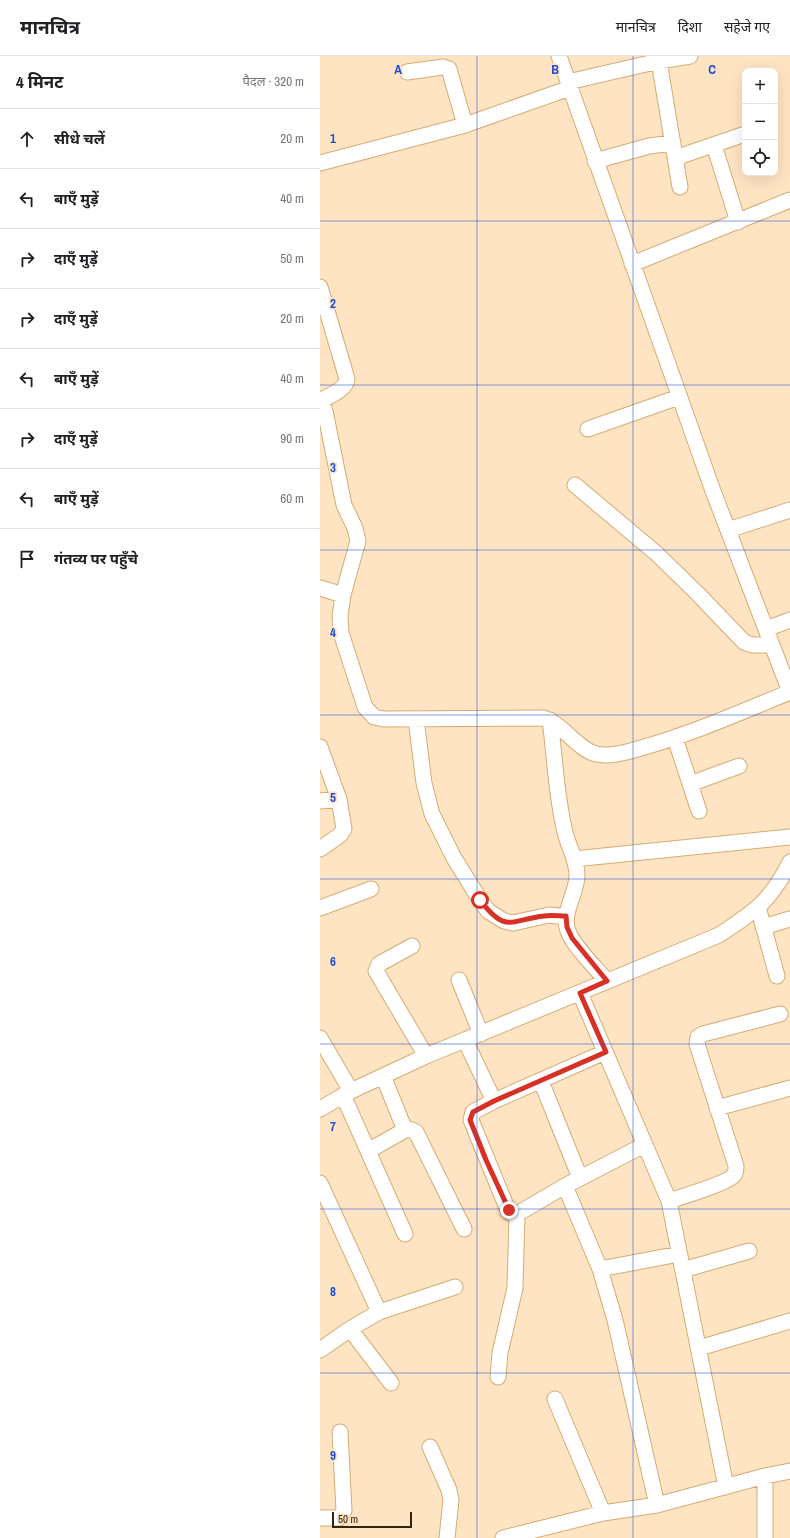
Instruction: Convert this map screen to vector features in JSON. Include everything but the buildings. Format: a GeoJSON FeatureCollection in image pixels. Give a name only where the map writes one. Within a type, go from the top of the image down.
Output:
{"type":"FeatureCollection","features":[{"type":"Feature","properties":{"kind":"street"},"geometry":{"type":"LineString","coordinates":[[320,287],[347,382],[340,389],[320,402],[325,411],[324,421],[344,504],[355,528],[358,541],[343,595],[340,616],[342,633],[368,713],[378,719],[533,717],[550,720],[588,751],[602,755],[617,754],[675,738],[790,692],[679,397],[559,56]]}},
{"type":"Feature","properties":{"kind":"street"},"geometry":{"type":"LineString","coordinates":[[320,163],[465,125],[569,85],[659,61],[690,56]]}},
{"type":"Feature","properties":{"kind":"street"},"geometry":{"type":"LineString","coordinates":[[659,61],[680,187]]}},
{"type":"Feature","properties":{"kind":"street"},"geometry":{"type":"LineString","coordinates":[[407,72],[443,67],[449,69],[465,125]]}},
{"type":"Feature","properties":{"kind":"street"},"geometry":{"type":"LineString","coordinates":[[596,161],[649,146],[674,151],[714,145],[742,135]]}},
{"type":"Feature","properties":{"kind":"street"},"geometry":{"type":"LineString","coordinates":[[714,145],[738,222]]}},
{"type":"Feature","properties":{"kind":"street"},"geometry":{"type":"LineString","coordinates":[[632,264],[790,200]]}},
{"type":"Feature","properties":{"kind":"street"},"geometry":{"type":"LineString","coordinates":[[588,429],[679,397]]}},
{"type":"Feature","properties":{"kind":"street"},"geometry":{"type":"LineString","coordinates":[[575,486],[662,558],[744,642],[752,645],[772,645]]}},
{"type":"Feature","properties":{"kind":"street"},"geometry":{"type":"LineString","coordinates":[[728,530],[790,510]]}},
{"type":"Feature","properties":{"kind":"street"},"geometry":{"type":"LineString","coordinates":[[320,588],[343,595]]}},
{"type":"Feature","properties":{"kind":"street"},"geometry":{"type":"LineString","coordinates":[[766,629],[790,620]]}},
{"type":"Feature","properties":{"kind":"street"},"geometry":{"type":"LineString","coordinates":[[416,719],[424,784],[432,814],[454,858],[488,911],[504,921],[513,923],[549,915],[566,916]]}},
{"type":"Feature","properties":{"kind":"street"},"geometry":{"type":"LineString","coordinates":[[550,720],[561,813],[565,832],[574,859],[577,877],[566,916],[567,927],[572,938],[607,981]]}},
{"type":"Feature","properties":{"kind":"street"},"geometry":{"type":"LineString","coordinates":[[675,738],[699,811]]}},
{"type":"Feature","properties":{"kind":"street"},"geometry":{"type":"LineString","coordinates":[[320,747],[339,800],[344,829],[340,835],[320,849]]}},
{"type":"Feature","properties":{"kind":"street"},"geometry":{"type":"LineString","coordinates":[[690,784],[739,766]]}},
{"type":"Feature","properties":{"kind":"street"},"geometry":{"type":"LineString","coordinates":[[320,800],[339,800]]}},
{"type":"Feature","properties":{"kind":"street"},"geometry":{"type":"LineString","coordinates":[[574,859],[790,837]]}},
{"type":"Feature","properties":{"kind":"street"},"geometry":{"type":"LineString","coordinates":[[320,1109],[347,1093],[426,1056],[719,935],[746,918],[770,896],[779,884],[790,862]]}},
{"type":"Feature","properties":{"kind":"street"},"geometry":{"type":"LineString","coordinates":[[320,908],[371,889]]}},
{"type":"Feature","properties":{"kind":"street"},"geometry":{"type":"LineString","coordinates":[[758,907],[777,976]]}},
{"type":"Feature","properties":{"kind":"street"},"geometry":{"type":"LineString","coordinates":[[763,927],[790,919]]}},
{"type":"Feature","properties":{"kind":"street"},"geometry":{"type":"LineString","coordinates":[[412,946],[379,964],[376,971],[426,1056]]}},
{"type":"Feature","properties":{"kind":"street"},"geometry":{"type":"LineString","coordinates":[[459,980],[481,1034]]}},
{"type":"Feature","properties":{"kind":"street"},"geometry":{"type":"LineString","coordinates":[[580,993],[669,1201],[726,1487]]}},
{"type":"Feature","properties":{"kind":"street"},"geometry":{"type":"LineString","coordinates":[[669,1201],[726,1181],[734,1175],[736,1166],[697,1044],[698,1037],[704,1034],[780,1014]]}},
{"type":"Feature","properties":{"kind":"street"},"geometry":{"type":"LineString","coordinates":[[320,1038],[347,1093],[368,1151],[405,1234]]}},
{"type":"Feature","properties":{"kind":"street"},"geometry":{"type":"LineString","coordinates":[[465,1040],[494,1101]]}},
{"type":"Feature","properties":{"kind":"street"},"geometry":{"type":"LineString","coordinates":[[606,1052],[494,1101],[473,1112],[470,1120],[507,1208],[511,1213],[517,1214],[565,1186],[644,1145]]}},
{"type":"Feature","properties":{"kind":"street"},"geometry":{"type":"LineString","coordinates":[[383,1076],[405,1130]]}},
{"type":"Feature","properties":{"kind":"street"},"geometry":{"type":"LineString","coordinates":[[541,1081],[580,1178]]}},
{"type":"Feature","properties":{"kind":"street"},"geometry":{"type":"LineString","coordinates":[[717,1108],[790,1088]]}},
{"type":"Feature","properties":{"kind":"street"},"geometry":{"type":"LineString","coordinates":[[368,1151],[405,1130],[409,1129],[416,1132],[464,1229]]}},
{"type":"Feature","properties":{"kind":"street"},"geometry":{"type":"LineString","coordinates":[[320,1184],[379,1312]]}},
{"type":"Feature","properties":{"kind":"street"},"geometry":{"type":"LineString","coordinates":[[565,1186],[600,1269],[615,1320],[657,1505]]}},
{"type":"Feature","properties":{"kind":"street"},"geometry":{"type":"LineString","coordinates":[[498,1377],[500,1353],[515,1288],[517,1214]]}},
{"type":"Feature","properties":{"kind":"street"},"geometry":{"type":"LineString","coordinates":[[683,1270],[749,1251]]}},
{"type":"Feature","properties":{"kind":"street"},"geometry":{"type":"LineString","coordinates":[[600,1269],[679,1254]]}},
{"type":"Feature","properties":{"kind":"street"},"geometry":{"type":"LineString","coordinates":[[320,1350],[350,1329],[379,1312],[455,1287]]}},
{"type":"Feature","properties":{"kind":"street"},"geometry":{"type":"LineString","coordinates":[[699,1348],[790,1321]]}},
{"type":"Feature","properties":{"kind":"street"},"geometry":{"type":"LineString","coordinates":[[350,1329],[391,1383]]}},
{"type":"Feature","properties":{"kind":"street"},"geometry":{"type":"LineString","coordinates":[[555,1399],[603,1513]]}},
{"type":"Feature","properties":{"kind":"street"},"geometry":{"type":"LineString","coordinates":[[320,1518],[339,1518],[344,1511],[340,1432]]}},
{"type":"Feature","properties":{"kind":"street"},"geometry":{"type":"LineString","coordinates":[[430,1447],[449,1490],[451,1500],[447,1538]]}},
{"type":"Feature","properties":{"kind":"street"},"geometry":{"type":"LineString","coordinates":[[503,1538],[603,1513],[657,1505],[765,1476],[790,1471]]}},
{"type":"Feature","properties":{"kind":"street"},"geometry":{"type":"LineString","coordinates":[[765,1476],[765,1538]]}},
{"type":"Feature","properties":{"kind":"route"},"geometry":{"type":"LineString","coordinates":[[480,900],[488,911],[496,917],[513,923],[549,915],[566,916],[568,932],[607,981],[580,993],[606,1052],[494,1101],[474,1111],[470,1117],[486,1160],[509,1210]]}}]}
